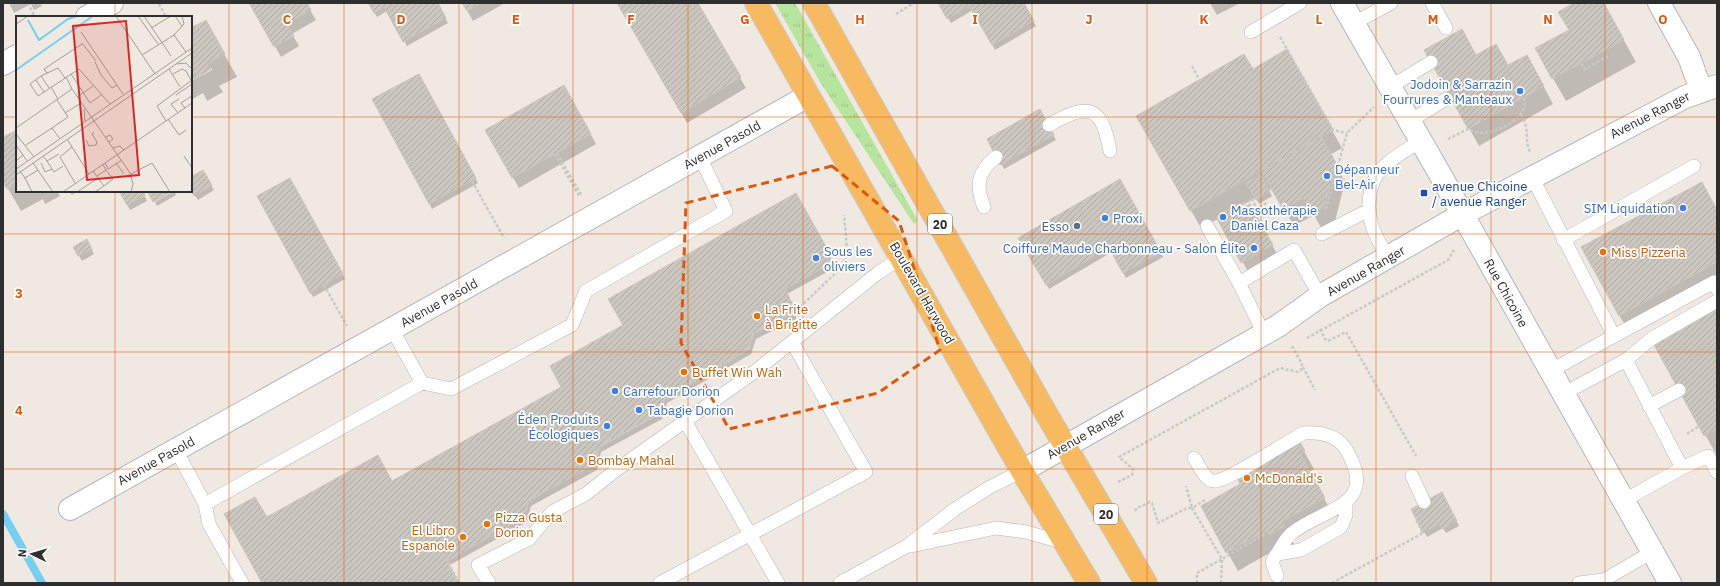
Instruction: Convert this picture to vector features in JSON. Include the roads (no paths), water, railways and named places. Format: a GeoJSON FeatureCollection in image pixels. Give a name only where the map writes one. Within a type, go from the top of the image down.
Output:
{"type":"FeatureCollection","features":[{"type":"Feature","properties":{"kind":"highway","name":"Boulevard Harwood"},"geometry":{"type":"LineString","coordinates":[[756,3],[808,96],[902,257],[1022,471],[1089,583]]}},
{"type":"Feature","properties":{"kind":"highway","name":"20"},"geometry":{"type":"LineString","coordinates":[[814,3],[1065,445],[1146,583]]}},
{"type":"Feature","properties":{"kind":"street"},"geometry":{"type":"LineString","coordinates":[[89,16],[112,3]]}},
{"type":"Feature","properties":{"kind":"street","name":"Rue Chicoine"},"geometry":{"type":"LineString","coordinates":[[1342,3],[1410,120],[1670,583]]}},
{"type":"Feature","properties":{"kind":"street"},"geometry":{"type":"LineString","coordinates":[[1659,3],[1689,57],[1709,88]]}},
{"type":"Feature","properties":{"kind":"street"},"geometry":{"type":"LineString","coordinates":[[3,64],[16,57]]}},
{"type":"Feature","properties":{"kind":"street","name":"Avenue Ranger"},"geometry":{"type":"LineString","coordinates":[[1022,471],[1065,445],[1264,334],[1320,296],[1463,214],[1679,100],[1709,88]]}},
{"type":"Feature","properties":{"kind":"street","name":"Avenue Pasold"},"geometry":{"type":"LineString","coordinates":[[70,509],[808,96]]}},
{"type":"Feature","properties":{"kind":"lane"},"geometry":{"type":"LineString","coordinates":[[1251,32],[1300,3]]}},
{"type":"Feature","properties":{"kind":"lane"},"geometry":{"type":"LineString","coordinates":[[1354,23],[1391,3]]}},
{"type":"Feature","properties":{"kind":"lane"},"geometry":{"type":"LineString","coordinates":[[1432,3],[1446,28]]}},
{"type":"Feature","properties":{"kind":"lane"},"geometry":{"type":"LineString","coordinates":[[1390,87],[1431,62]]}},
{"type":"Feature","properties":{"kind":"lane"},"geometry":{"type":"LineString","coordinates":[[1410,120],[1446,99]]}},
{"type":"Feature","properties":{"kind":"lane"},"geometry":{"type":"LineString","coordinates":[[1049,125],[1076,111],[1086,110],[1093,112],[1098,117],[1107,132],[1110,151]]}},
{"type":"Feature","properties":{"kind":"lane"},"geometry":{"type":"LineString","coordinates":[[1388,258],[1374,231],[1368,199],[1371,188],[1380,170],[1387,163],[1421,141]]}},
{"type":"Feature","properties":{"kind":"lane"},"geometry":{"type":"LineString","coordinates":[[205,504],[422,383],[451,389],[572,325],[586,291],[726,211],[700,157]]}},
{"type":"Feature","properties":{"kind":"lane"},"geometry":{"type":"LineString","coordinates":[[984,207],[980,199],[979,180],[986,165],[996,157]]}},
{"type":"Feature","properties":{"kind":"lane"},"geometry":{"type":"LineString","coordinates":[[1563,240],[1694,166]]}},
{"type":"Feature","properties":{"kind":"lane"},"geometry":{"type":"LineString","coordinates":[[1532,177],[1563,240],[1614,336]]}},
{"type":"Feature","properties":{"kind":"lane"},"geometry":{"type":"LineString","coordinates":[[1322,234],[1369,210]]}},
{"type":"Feature","properties":{"kind":"lane"},"geometry":{"type":"LineString","coordinates":[[1207,226],[1239,283],[1264,334]]}},
{"type":"Feature","properties":{"kind":"lane"},"geometry":{"type":"LineString","coordinates":[[1239,283],[1294,250],[1320,296]]}},
{"type":"Feature","properties":{"kind":"lane"},"geometry":{"type":"LineString","coordinates":[[489,583],[478,565],[529,539],[552,512],[586,494],[616,470],[753,373],[878,273],[902,257]]}},
{"type":"Feature","properties":{"kind":"lane"},"geometry":{"type":"LineString","coordinates":[[1550,371],[1714,282],[1717,289]]}},
{"type":"Feature","properties":{"kind":"lane"},"geometry":{"type":"LineString","coordinates":[[1563,394],[1626,360],[1651,339],[1717,301]]}},
{"type":"Feature","properties":{"kind":"lane"},"geometry":{"type":"LineString","coordinates":[[392,329],[422,383]]}},
{"type":"Feature","properties":{"kind":"lane"},"geometry":{"type":"LineString","coordinates":[[660,583],[866,472],[792,342]]}},
{"type":"Feature","properties":{"kind":"lane"},"geometry":{"type":"LineString","coordinates":[[1626,360],[1682,468]]}},
{"type":"Feature","properties":{"kind":"lane"},"geometry":{"type":"LineString","coordinates":[[1650,406],[1679,390]]}},
{"type":"Feature","properties":{"kind":"lane"},"geometry":{"type":"LineString","coordinates":[[685,421],[778,583]]}},
{"type":"Feature","properties":{"kind":"lane"},"geometry":{"type":"LineString","coordinates":[[1194,458],[1207,478],[1213,481],[1229,476],[1304,433],[1325,434],[1336,439],[1345,447],[1357,472],[1358,482],[1355,490],[1346,501],[1291,534],[1272,562],[1277,576]]}},
{"type":"Feature","properties":{"kind":"lane"},"geometry":{"type":"LineString","coordinates":[[176,450],[205,504],[209,524],[242,583]]}},
{"type":"Feature","properties":{"kind":"lane"},"geometry":{"type":"LineString","coordinates":[[1623,501],[1682,468],[1713,454],[1717,472]]}},
{"type":"Feature","properties":{"kind":"lane"},"geometry":{"type":"LineString","coordinates":[[840,583],[860,578],[907,546],[956,509],[990,487],[1022,471]]}},
{"type":"Feature","properties":{"kind":"lane"},"geometry":{"type":"LineString","coordinates":[[1412,476],[1424,502]]}},
{"type":"Feature","properties":{"kind":"lane"},"geometry":{"type":"LineString","coordinates":[[1277,554],[1301,550],[1341,527],[1346,515],[1346,501]]}},
{"type":"Feature","properties":{"kind":"lane"},"geometry":{"type":"LineString","coordinates":[[907,546],[996,528],[1010,528],[1066,543]]}},
{"type":"Feature","properties":{"kind":"lane"},"geometry":{"type":"LineString","coordinates":[[1579,583],[1604,580],[1652,552]]}},
{"type":"Feature","properties":{"kind":"waterway"},"geometry":{"type":"LineString","coordinates":[[3,514],[42,583]]}},
{"type":"Feature","properties":{"kind":"place","name":"Jodoin & Sarrazin Fourrures & Manteaux"},"geometry":{"type":"Point","coordinates":[1520,91]}},
{"type":"Feature","properties":{"kind":"place","name":"Dépanneur Bel-Air"},"geometry":{"type":"Point","coordinates":[1327,176]}},
{"type":"Feature","properties":{"kind":"place","name":"avenue Chicoine / avenue Ranger"},"geometry":{"type":"Point","coordinates":[1424,193]}},
{"type":"Feature","properties":{"kind":"place","name":"SIM Liquidation"},"geometry":{"type":"Point","coordinates":[1683,208]}},
{"type":"Feature","properties":{"kind":"place","name":"Massothérapie Daniel Caza"},"geometry":{"type":"Point","coordinates":[1223,217]}},
{"type":"Feature","properties":{"kind":"place","name":"Proxi"},"geometry":{"type":"Point","coordinates":[1105,218]}},
{"type":"Feature","properties":{"kind":"place","name":"Esso"},"geometry":{"type":"Point","coordinates":[1077,226]}},
{"type":"Feature","properties":{"kind":"place","name":"Coiffure Maude Charbonneau - Salon Élite"},"geometry":{"type":"Point","coordinates":[1254,248]}},
{"type":"Feature","properties":{"kind":"place","name":"Miss Pizzeria"},"geometry":{"type":"Point","coordinates":[1603,252]}},
{"type":"Feature","properties":{"kind":"place","name":"Sous les oliviers"},"geometry":{"type":"Point","coordinates":[816,258]}},
{"type":"Feature","properties":{"kind":"place","name":"La Frite à Brigitte"},"geometry":{"type":"Point","coordinates":[757,316]}},
{"type":"Feature","properties":{"kind":"place","name":"Buffet Win Wah"},"geometry":{"type":"Point","coordinates":[684,372]}},
{"type":"Feature","properties":{"kind":"place","name":"Carrefour Dorion"},"geometry":{"type":"Point","coordinates":[615,391]}},
{"type":"Feature","properties":{"kind":"place","name":"Tabagie Dorion"},"geometry":{"type":"Point","coordinates":[639,410]}},
{"type":"Feature","properties":{"kind":"place","name":"Éden Produits Écologiques"},"geometry":{"type":"Point","coordinates":[607,426]}},
{"type":"Feature","properties":{"kind":"place","name":"Bombay Mahal"},"geometry":{"type":"Point","coordinates":[580,460]}},
{"type":"Feature","properties":{"kind":"place","name":"McDonald's"},"geometry":{"type":"Point","coordinates":[1247,478]}},
{"type":"Feature","properties":{"kind":"place","name":"Pizza Gusta Dorion"},"geometry":{"type":"Point","coordinates":[487,524]}},
{"type":"Feature","properties":{"kind":"place","name":"El Libro Espanole"},"geometry":{"type":"Point","coordinates":[463,537]}}]}
